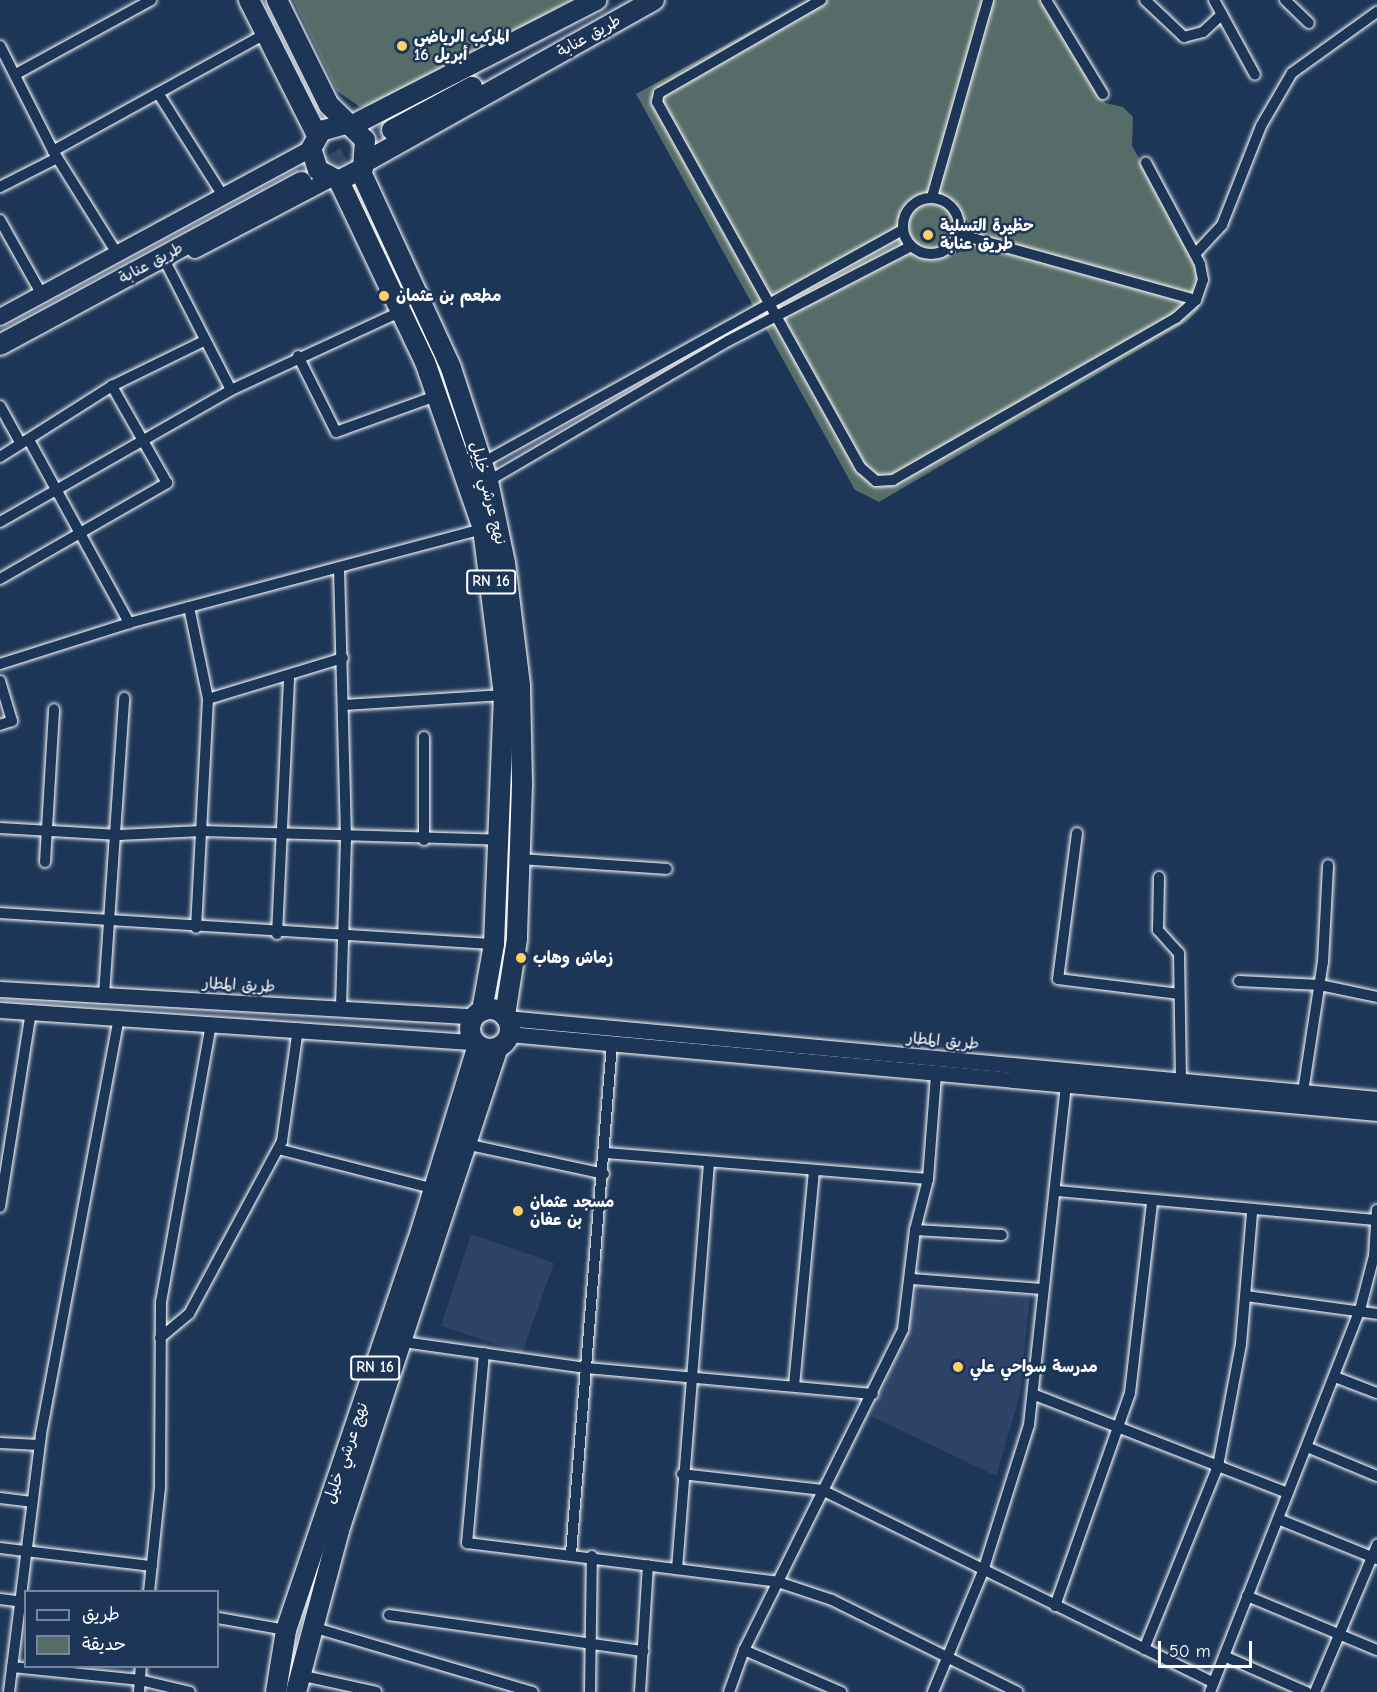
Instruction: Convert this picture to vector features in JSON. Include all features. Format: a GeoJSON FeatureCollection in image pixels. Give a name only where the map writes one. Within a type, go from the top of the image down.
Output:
{"type":"FeatureCollection","features":[{"type":"Feature","properties":{"kind":"highway"},"geometry":{"type":"LineString","coordinates":[[249,0],[314,142],[314,164],[334,180],[364,166],[366,140],[348,125],[324,94],[277,0]]}},
{"type":"Feature","properties":{"kind":"highway","name":"طريق عنابة"},"geometry":{"type":"LineString","coordinates":[[387,121],[596,0]]}},
{"type":"Feature","properties":{"kind":"highway","name":"طريق عنابة"},"geometry":{"type":"LineString","coordinates":[[387,121],[613,0]]}},
{"type":"Feature","properties":{"kind":"highway","name":"طريق عنابة"},"geometry":{"type":"LineString","coordinates":[[348,125],[387,121],[630,0]]}},
{"type":"Feature","properties":{"kind":"highway","name":"طريق عنابة"},"geometry":{"type":"LineString","coordinates":[[364,166],[386,151],[654,0]]}},
{"type":"Feature","properties":{"kind":"highway"},"geometry":{"type":"LineString","coordinates":[[324,94],[351,109],[387,121]]}},
{"type":"Feature","properties":{"kind":"highway"},"geometry":{"type":"LineString","coordinates":[[314,142],[348,125]]}},
{"type":"Feature","properties":{"kind":"highway"},"geometry":{"type":"LineString","coordinates":[[372,196],[372,168],[386,151]]}},
{"type":"Feature","properties":{"kind":"highway","name":"نهج عرشي خليل"},"geometry":{"type":"LineString","coordinates":[[297,1683],[312,1627],[403,1342],[470,1145],[505,1029],[521,859],[517,656],[485,472],[451,368],[372,196],[364,166]]}},
{"type":"Feature","properties":{"kind":"highway","name":"طريق عنابة"},"geometry":{"type":"LineString","coordinates":[[0,334],[300,177],[0,345]]}},
{"type":"Feature","properties":{"kind":"highway","name":"نهج عرشي خليل"},"geometry":{"type":"LineString","coordinates":[[276,1692],[286,1630],[435,1189],[476,1043],[470,1031],[478,1013],[494,944],[501,840],[504,695],[483,529],[439,395],[402,311],[334,180]]}},
{"type":"Feature","properties":{"kind":"highway"},"geometry":{"type":"LineString","coordinates":[[478,1013],[505,1029]]}},
{"type":"Feature","properties":{"kind":"highway"},"geometry":{"type":"LineString","coordinates":[[476,1043],[505,1029]]}},
{"type":"Feature","properties":{"kind":"main road"},"geometry":{"type":"LineString","coordinates":[[0,316],[223,196],[314,142]]}},
{"type":"Feature","properties":{"kind":"main road"},"geometry":{"type":"LineString","coordinates":[[0,351],[334,180]]}},
{"type":"Feature","properties":{"kind":"main road","name":"طريق المطار"},"geometry":{"type":"LineString","coordinates":[[0,989],[341,1010],[478,1013]]}},
{"type":"Feature","properties":{"kind":"main road"},"geometry":{"type":"LineString","coordinates":[[0,1010],[298,1028],[476,1043]]}},
{"type":"Feature","properties":{"kind":"main road"},"geometry":{"type":"LineString","coordinates":[[612,1043],[613,1027]]}},
{"type":"Feature","properties":{"kind":"main road","name":"طريق المطار"},"geometry":{"type":"LineString","coordinates":[[505,1029],[613,1027],[1377,1113]]}},
{"type":"Feature","properties":{"kind":"main road","name":"طريق المطار"},"geometry":{"type":"LineString","coordinates":[[505,1029],[612,1043],[936,1074],[1181,1081],[1377,1099]]}},
{"type":"Feature","properties":{"kind":"street"},"geometry":{"type":"LineString","coordinates":[[16,74],[151,0]]}},
{"type":"Feature","properties":{"kind":"street"},"geometry":{"type":"LineString","coordinates":[[821,0],[659,93],[656,99],[861,468],[885,483],[1176,318],[1196,300],[1203,280],[1196,253],[1146,163]]}},
{"type":"Feature","properties":{"kind":"street"},"geometry":{"type":"LineString","coordinates":[[932,197],[988,0]]}},
{"type":"Feature","properties":{"kind":"street"},"geometry":{"type":"LineString","coordinates":[[1046,0],[1103,94]]}},
{"type":"Feature","properties":{"kind":"street"},"geometry":{"type":"LineString","coordinates":[[1145,0],[1184,37],[1203,32],[1222,14]]}},
{"type":"Feature","properties":{"kind":"street"},"geometry":{"type":"LineString","coordinates":[[1214,0],[1256,75]]}},
{"type":"Feature","properties":{"kind":"street"},"geometry":{"type":"LineString","coordinates":[[1285,0],[1309,23]]}},
{"type":"Feature","properties":{"kind":"street"},"geometry":{"type":"LineString","coordinates":[[1196,253],[1222,225],[1262,126],[1292,73],[1377,12]]}},
{"type":"Feature","properties":{"kind":"street"},"geometry":{"type":"LineString","coordinates":[[0,187],[158,93],[265,34]]}},
{"type":"Feature","properties":{"kind":"street"},"geometry":{"type":"LineString","coordinates":[[0,46],[4,63],[16,74],[55,154],[116,252]]}},
{"type":"Feature","properties":{"kind":"street"},"geometry":{"type":"LineString","coordinates":[[158,93],[223,196]]}},
{"type":"Feature","properties":{"kind":"street"},"geometry":{"type":"LineString","coordinates":[[468,482],[771,304],[903,230],[913,204],[932,197]]}},
{"type":"Feature","properties":{"kind":"street"},"geometry":{"type":"LineString","coordinates":[[932,197],[956,213],[958,234]]}},
{"type":"Feature","properties":{"kind":"street"},"geometry":{"type":"LineString","coordinates":[[0,220],[41,293]]}},
{"type":"Feature","properties":{"kind":"street"},"geometry":{"type":"LineString","coordinates":[[903,230],[911,246]]}},
{"type":"Feature","properties":{"kind":"street"},"geometry":{"type":"LineString","coordinates":[[468,482],[777,315],[911,246],[937,254],[958,234]]}},
{"type":"Feature","properties":{"kind":"street"},"geometry":{"type":"LineString","coordinates":[[958,234],[1196,300]]}},
{"type":"Feature","properties":{"kind":"street"},"geometry":{"type":"LineString","coordinates":[[167,265],[231,390]]}},
{"type":"Feature","properties":{"kind":"street"},"geometry":{"type":"LineString","coordinates":[[0,522],[231,390],[298,356],[402,311]]}},
{"type":"Feature","properties":{"kind":"street"},"geometry":{"type":"LineString","coordinates":[[0,457],[112,386],[204,341]]}},
{"type":"Feature","properties":{"kind":"street"},"geometry":{"type":"LineString","coordinates":[[298,356],[336,432],[439,395]]}},
{"type":"Feature","properties":{"kind":"street"},"geometry":{"type":"LineString","coordinates":[[0,579],[82,534],[167,483],[112,386]]}},
{"type":"Feature","properties":{"kind":"street"},"geometry":{"type":"LineString","coordinates":[[0,406],[57,488],[129,623]]}},
{"type":"Feature","properties":{"kind":"street"},"geometry":{"type":"LineString","coordinates":[[0,664],[129,623],[483,529]]}},
{"type":"Feature","properties":{"kind":"street"},"geometry":{"type":"LineString","coordinates":[[339,569],[346,838],[341,1010]]}},
{"type":"Feature","properties":{"kind":"street"},"geometry":{"type":"LineString","coordinates":[[189,607],[208,699],[196,928]]}},
{"type":"Feature","properties":{"kind":"street"},"geometry":{"type":"LineString","coordinates":[[208,699],[288,678],[343,658]]}},
{"type":"Feature","properties":{"kind":"street"},"geometry":{"type":"LineString","coordinates":[[277,933],[284,833],[288,678]]}},
{"type":"Feature","properties":{"kind":"street"},"geometry":{"type":"LineString","coordinates":[[0,681],[12,722],[0,725]]}},
{"type":"Feature","properties":{"kind":"street"},"geometry":{"type":"LineString","coordinates":[[344,705],[504,695]]}},
{"type":"Feature","properties":{"kind":"street"},"geometry":{"type":"LineString","coordinates":[[104,995],[118,835],[123,698]]}},
{"type":"Feature","properties":{"kind":"street"},"geometry":{"type":"LineString","coordinates":[[45,862],[54,709]]}},
{"type":"Feature","properties":{"kind":"street"},"geometry":{"type":"LineString","coordinates":[[424,737],[424,840]]}},
{"type":"Feature","properties":{"kind":"street"},"geometry":{"type":"LineString","coordinates":[[0,828],[118,835],[202,831],[284,833],[346,838],[501,840]]}},
{"type":"Feature","properties":{"kind":"street"},"geometry":{"type":"LineString","coordinates":[[1077,833],[1058,979],[1179,994]]}},
{"type":"Feature","properties":{"kind":"street"},"geometry":{"type":"LineString","coordinates":[[521,859],[667,869]]}},
{"type":"Feature","properties":{"kind":"street"},"geometry":{"type":"LineString","coordinates":[[1303,1092],[1320,985],[1328,865]]}},
{"type":"Feature","properties":{"kind":"street"},"geometry":{"type":"LineString","coordinates":[[1159,877],[1158,930],[1178,947],[1181,1081]]}},
{"type":"Feature","properties":{"kind":"street"},"geometry":{"type":"LineString","coordinates":[[0,913],[110,923],[344,938],[494,944]]}},
{"type":"Feature","properties":{"kind":"street"},"geometry":{"type":"LineString","coordinates":[[1239,981],[1320,985],[1377,996]]}},
{"type":"Feature","properties":{"kind":"street"},"geometry":{"type":"LineString","coordinates":[[0,1207],[31,1012]]}},
{"type":"Feature","properties":{"kind":"street"},"geometry":{"type":"LineString","coordinates":[[9,1692],[23,1602],[26,1551],[39,1445],[119,1017]]}},
{"type":"Feature","properties":{"kind":"street"},"geometry":{"type":"LineString","coordinates":[[149,1590],[160,1488],[161,1302],[211,1023]]}},
{"type":"Feature","properties":{"kind":"street"},"geometry":{"type":"LineString","coordinates":[[160,1338],[189,1314],[278,1149],[298,1028]]}},
{"type":"Feature","properties":{"kind":"street"},"geometry":{"type":"LineString","coordinates":[[571,1554],[606,1152],[612,1043]]}},
{"type":"Feature","properties":{"kind":"street"},"geometry":{"type":"LineString","coordinates":[[729,1692],[744,1650],[822,1490],[873,1394],[903,1329],[912,1279],[915,1230],[928,1179],[936,1074]]}},
{"type":"Feature","properties":{"kind":"street"},"geometry":{"type":"LineString","coordinates":[[933,1692],[944,1658],[983,1571],[1035,1395],[1042,1289],[1057,1191],[1067,1078]]}},
{"type":"Feature","properties":{"kind":"street"},"geometry":{"type":"LineString","coordinates":[[470,1145],[604,1173]]}},
{"type":"Feature","properties":{"kind":"street"},"geometry":{"type":"LineString","coordinates":[[278,1149],[435,1189]]}},
{"type":"Feature","properties":{"kind":"street"},"geometry":{"type":"LineString","coordinates":[[606,1152],[814,1172],[928,1179]]}},
{"type":"Feature","properties":{"kind":"street"},"geometry":{"type":"LineString","coordinates":[[677,1569],[682,1474],[709,1163]]}},
{"type":"Feature","properties":{"kind":"street"},"geometry":{"type":"LineString","coordinates":[[794,1386],[814,1172]]}},
{"type":"Feature","properties":{"kind":"street"},"geometry":{"type":"LineString","coordinates":[[1057,1191],[1252,1212],[1376,1220]]}},
{"type":"Feature","properties":{"kind":"street"},"geometry":{"type":"LineString","coordinates":[[1055,1606],[1120,1428],[1136,1361],[1152,1202]]}},
{"type":"Feature","properties":{"kind":"street"},"geometry":{"type":"LineString","coordinates":[[682,1474],[822,1490],[1144,1649],[1212,1687],[1360,1310],[1377,1210]]}},
{"type":"Feature","properties":{"kind":"street"},"geometry":{"type":"LineString","coordinates":[[1144,1649],[1218,1466],[1246,1296],[1252,1212]]}},
{"type":"Feature","properties":{"kind":"street"},"geometry":{"type":"LineString","coordinates":[[915,1230],[1002,1235]]}},
{"type":"Feature","properties":{"kind":"street"},"geometry":{"type":"LineString","coordinates":[[912,1279],[1042,1289]]}},
{"type":"Feature","properties":{"kind":"street"},"geometry":{"type":"LineString","coordinates":[[1246,1296],[1377,1314]]}},
{"type":"Feature","properties":{"kind":"street"},"geometry":{"type":"LineString","coordinates":[[403,1342],[586,1368],[873,1394]]}},
{"type":"Feature","properties":{"kind":"street"},"geometry":{"type":"LineString","coordinates":[[483,1353],[467,1542],[778,1582],[832,1600],[944,1658],[1017,1692]]}},
{"type":"Feature","properties":{"kind":"street"},"geometry":{"type":"LineString","coordinates":[[1335,1377],[1377,1394]]}},
{"type":"Feature","properties":{"kind":"street"},"geometry":{"type":"LineString","coordinates":[[1035,1395],[1288,1493]]}},
{"type":"Feature","properties":{"kind":"street"},"geometry":{"type":"LineString","coordinates":[[0,1443],[39,1445]]}},
{"type":"Feature","properties":{"kind":"street"},"geometry":{"type":"LineString","coordinates":[[1306,1447],[1377,1476]]}},
{"type":"Feature","properties":{"kind":"street"},"geometry":{"type":"LineString","coordinates":[[0,1498],[32,1502]]}},
{"type":"Feature","properties":{"kind":"street"},"geometry":{"type":"LineString","coordinates":[[1278,1519],[1375,1558]]}},
{"type":"Feature","properties":{"kind":"street"},"geometry":{"type":"LineString","coordinates":[[1315,1692],[1343,1636],[1375,1558],[1377,1545]]}},
{"type":"Feature","properties":{"kind":"street"},"geometry":{"type":"LineString","coordinates":[[0,1548],[152,1566]]}},
{"type":"Feature","properties":{"kind":"street"},"geometry":{"type":"LineString","coordinates":[[590,1692],[592,1557]]}},
{"type":"Feature","properties":{"kind":"street"},"geometry":{"type":"LineString","coordinates":[[640,1692],[648,1565]]}},
{"type":"Feature","properties":{"kind":"street"},"geometry":{"type":"LineString","coordinates":[[1247,1596],[1377,1650]]}},
{"type":"Feature","properties":{"kind":"street"},"geometry":{"type":"LineString","coordinates":[[0,1599],[23,1602]]}},
{"type":"Feature","properties":{"kind":"street"},"geometry":{"type":"LineString","coordinates":[[389,1615],[642,1651]]}},
{"type":"Feature","properties":{"kind":"street"},"geometry":{"type":"LineString","coordinates":[[219,1618],[286,1630]]}},
{"type":"Feature","properties":{"kind":"street"},"geometry":{"type":"LineString","coordinates":[[312,1627],[533,1692]]}},
{"type":"Feature","properties":{"kind":"street"},"geometry":{"type":"LineString","coordinates":[[744,1650],[841,1692]]}},
{"type":"Feature","properties":{"kind":"street"},"geometry":{"type":"LineString","coordinates":[[1224,1656],[1306,1692]]}},
{"type":"Feature","properties":{"kind":"street"},"geometry":{"type":"LineString","coordinates":[[12,1667],[140,1680],[190,1692]]}},
{"type":"Feature","properties":{"kind":"street"},"geometry":{"type":"LineString","coordinates":[[139,1692],[141,1668]]}},
{"type":"Feature","properties":{"kind":"street"},"geometry":{"type":"LineString","coordinates":[[297,1683],[376,1692]]}},
{"type":"Feature","properties":{"kind":"shaded area"},"geometry":{"type":"Polygon","coordinates":[[[471,1234],[554,1263],[522,1353],[441,1326],[471,1234]]]}},
{"type":"Feature","properties":{"kind":"shaded area","name":"مدرسة سواحي علي"},"geometry":{"type":"Polygon","coordinates":[[[918,1282],[1030,1296],[1020,1395],[996,1476],[871,1416],[905,1339],[918,1282]]]}},
{"type":"Feature","properties":{"kind":"green space","name":"المركب الرياضي 16 أبريل"},"geometry":{"type":"Polygon","coordinates":[[[293,0],[572,0],[386,102],[360,107],[337,91],[293,0]]]}},
{"type":"Feature","properties":{"kind":"green space"},"geometry":{"type":"Polygon","coordinates":[[[808,0],[1047,0],[1105,103],[1123,107],[1133,117],[1132,146],[1203,270],[1199,309],[1186,322],[879,502],[855,490],[636,94],[808,0]]]}},
{"type":"Feature","properties":{"kind":"tunnel"},"geometry":{"type":"LineString","coordinates":[[302,182],[392,130]]}},
{"type":"Feature","properties":{"kind":"place","name":"المركب الرياضي 16 أبريل"},"geometry":{"type":"Point","coordinates":[402,46]}},
{"type":"Feature","properties":{"kind":"place","name":"حظيرة التسلية طريق عنابة"},"geometry":{"type":"Point","coordinates":[928,235]}},
{"type":"Feature","properties":{"kind":"place","name":"مطعم بن عثمان"},"geometry":{"type":"Point","coordinates":[384,296]}},
{"type":"Feature","properties":{"kind":"place","name":"زماش وهاب"},"geometry":{"type":"Point","coordinates":[521,958]}},
{"type":"Feature","properties":{"kind":"place","name":"مسجد عثمان بن عفان"},"geometry":{"type":"Point","coordinates":[518,1211]}},
{"type":"Feature","properties":{"kind":"place","name":"مدرسة سواحي علي"},"geometry":{"type":"Point","coordinates":[958,1367]}}]}
